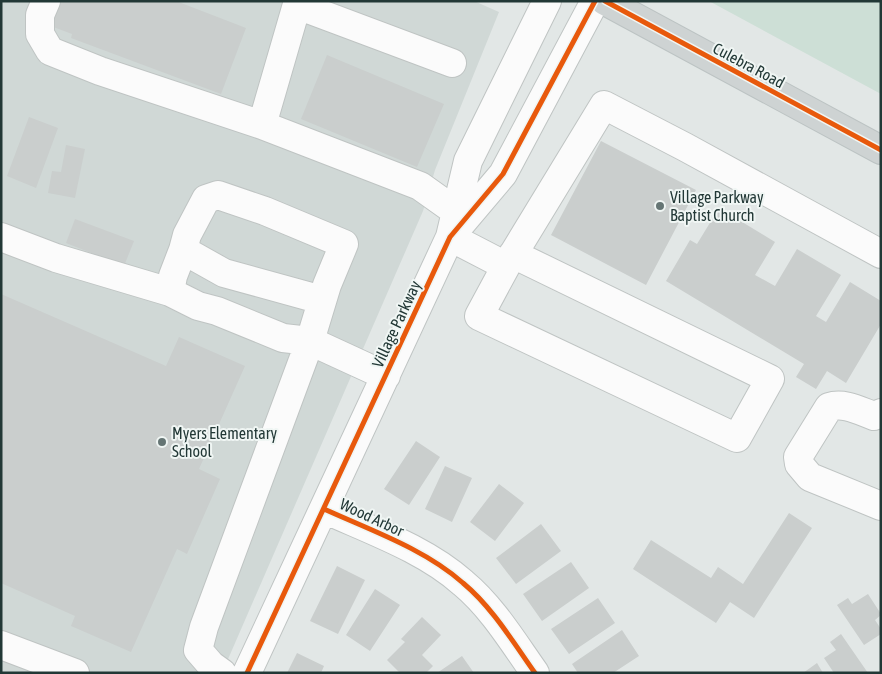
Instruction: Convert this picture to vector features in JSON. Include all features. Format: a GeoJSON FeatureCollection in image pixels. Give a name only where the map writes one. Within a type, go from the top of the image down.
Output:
{"type":"FeatureCollection","features":[{"type":"Feature","properties":{"kind":"main road","name":"Culebra Road"},"geometry":{"type":"LineString","coordinates":[[605,1],[881,150]]}},
{"type":"Feature","properties":{"kind":"street"},"geometry":{"type":"LineString","coordinates":[[46,1],[40,15],[40,34],[50,51],[100,71],[262,125],[420,186],[457,222],[510,260],[770,379],[737,438],[479,316],[510,260],[604,106],[685,146],[881,254]]}},
{"type":"Feature","properties":{"kind":"street","name":"Village Parkway"},"geometry":{"type":"LineString","coordinates":[[247,673],[457,222],[468,161],[547,1]]}},
{"type":"Feature","properties":{"kind":"street","name":"Village Parkway"},"geometry":{"type":"LineString","coordinates":[[457,222],[503,174],[595,1]]}},
{"type":"Feature","properties":{"kind":"street"},"geometry":{"type":"LineString","coordinates":[[262,125],[298,3],[452,63]]}},
{"type":"Feature","properties":{"kind":"street"},"geometry":{"type":"LineString","coordinates":[[170,292],[173,276],[184,250],[187,235],[206,199],[218,196],[265,211],[344,244],[327,285],[310,341],[204,627],[198,650],[211,665],[222,673]]}},
{"type":"Feature","properties":{"kind":"street"},"geometry":{"type":"LineString","coordinates":[[1,237],[56,258],[170,292],[198,306],[216,311],[283,338],[310,341],[386,376]]}},
{"type":"Feature","properties":{"kind":"street"},"geometry":{"type":"LineString","coordinates":[[184,250],[224,273],[322,300]]}},
{"type":"Feature","properties":{"kind":"street"},"geometry":{"type":"LineString","coordinates":[[881,413],[874,416],[836,404],[829,406],[798,457],[799,464],[810,477],[881,506]]}},
{"type":"Feature","properties":{"kind":"street","name":"Wood Arbor"},"geometry":{"type":"LineString","coordinates":[[324,509],[418,552],[449,571],[479,598],[535,673]]}},
{"type":"Feature","properties":{"kind":"street"},"geometry":{"type":"LineString","coordinates":[[1,645],[75,673]]}},
{"type":"Feature","properties":{"kind":"shaded area","name":"Myers Elementary School"},"geometry":{"type":"Polygon","coordinates":[[[1,1],[474,1],[499,12],[435,170],[423,211],[222,673],[1,673],[1,1]]]}},
{"type":"Feature","properties":{"kind":"green space"},"geometry":{"type":"Polygon","coordinates":[[[709,1],[881,1],[881,94],[709,1]]]}},
{"type":"Feature","properties":{"kind":"building"},"geometry":{"type":"Polygon","coordinates":[[[57,1],[176,1],[246,28],[221,94],[71,38],[72,34],[48,25],[57,1]]]}},
{"type":"Feature","properties":{"kind":"building"},"geometry":{"type":"Polygon","coordinates":[[[327,55],[444,104],[417,167],[301,119],[327,55]]]}},
{"type":"Feature","properties":{"kind":"building"},"geometry":{"type":"Polygon","coordinates":[[[29,117],[58,128],[36,188],[7,176],[29,117]]]}},
{"type":"Feature","properties":{"kind":"building"},"geometry":{"type":"Polygon","coordinates":[[[601,141],[696,190],[646,285],[551,235],[601,141]]]}},
{"type":"Feature","properties":{"kind":"building"},"geometry":{"type":"Polygon","coordinates":[[[66,145],[85,149],[75,198],[48,193],[52,171],[61,172],[66,145]]]}},
{"type":"Feature","properties":{"kind":"building"},"geometry":{"type":"Polygon","coordinates":[[[719,208],[775,242],[755,275],[775,286],[797,249],[841,275],[816,316],[826,322],[850,282],[881,301],[881,324],[846,383],[827,371],[816,389],[796,377],[804,364],[666,281],[690,240],[697,244],[719,208]]]}},
{"type":"Feature","properties":{"kind":"building"},"geometry":{"type":"Polygon","coordinates":[[[75,219],[134,241],[124,266],[66,243],[75,219]]]}},
{"type":"Feature","properties":{"kind":"building"},"geometry":{"type":"Polygon","coordinates":[[[1,294],[166,366],[179,337],[245,366],[199,469],[220,479],[187,554],[177,549],[131,652],[71,626],[75,616],[1,583],[1,294]]]}},
{"type":"Feature","properties":{"kind":"building"},"geometry":{"type":"Polygon","coordinates":[[[416,441],[440,457],[409,505],[384,489],[416,441]]]}},
{"type":"Feature","properties":{"kind":"building"},"geometry":{"type":"Polygon","coordinates":[[[445,466],[472,478],[452,522],[425,509],[445,466]]]}},
{"type":"Feature","properties":{"kind":"building"},"geometry":{"type":"Polygon","coordinates":[[[499,484],[524,503],[495,541],[470,522],[499,484]]]}},
{"type":"Feature","properties":{"kind":"building"},"geometry":{"type":"Polygon","coordinates":[[[789,513],[812,528],[754,618],[730,602],[716,623],[633,569],[651,540],[711,578],[718,567],[743,584],[789,513]]]}},
{"type":"Feature","properties":{"kind":"building"},"geometry":{"type":"Polygon","coordinates":[[[541,524],[561,551],[516,584],[496,558],[541,524]]]}},
{"type":"Feature","properties":{"kind":"building"},"geometry":{"type":"Polygon","coordinates":[[[571,562],[589,588],[542,621],[523,594],[571,562]]]}},
{"type":"Feature","properties":{"kind":"building"},"geometry":{"type":"Polygon","coordinates":[[[337,566],[365,580],[338,634],[310,621],[337,566]]]}},
{"type":"Feature","properties":{"kind":"building"},"geometry":{"type":"Polygon","coordinates":[[[375,589],[400,605],[370,651],[346,635],[375,589]]]}},
{"type":"Feature","properties":{"kind":"building"},"geometry":{"type":"Polygon","coordinates":[[[868,594],[881,614],[875,620],[881,629],[881,634],[864,645],[837,605],[848,598],[852,604],[868,594]]]}},
{"type":"Feature","properties":{"kind":"building"},"geometry":{"type":"Polygon","coordinates":[[[598,598],[615,623],[569,654],[551,629],[598,598]]]}},
{"type":"Feature","properties":{"kind":"building"},"geometry":{"type":"Polygon","coordinates":[[[422,617],[441,635],[422,655],[433,666],[426,673],[400,673],[387,660],[405,642],[401,639],[422,617]]]}},
{"type":"Feature","properties":{"kind":"building"},"geometry":{"type":"Polygon","coordinates":[[[622,630],[639,656],[613,673],[578,673],[572,664],[622,630]]]}},
{"type":"Feature","properties":{"kind":"building"},"geometry":{"type":"Polygon","coordinates":[[[841,634],[868,673],[834,673],[824,658],[836,650],[830,642],[841,634]]]}},
{"type":"Feature","properties":{"kind":"building"},"geometry":{"type":"Polygon","coordinates":[[[297,653],[324,666],[321,673],[287,673],[297,653]]]}},
{"type":"Feature","properties":{"kind":"building"},"geometry":{"type":"Polygon","coordinates":[[[462,656],[474,673],[437,673],[462,656]]]}},
{"type":"Feature","properties":{"kind":"building"},"geometry":{"type":"Polygon","coordinates":[[[817,663],[823,673],[803,673],[817,663]]]}},
{"type":"Feature","properties":{"kind":"cycle path"},"geometry":{"type":"LineString","coordinates":[[247,673],[450,237],[503,174],[595,1]]}},
{"type":"Feature","properties":{"kind":"cycle path"},"geometry":{"type":"LineString","coordinates":[[605,1],[881,150]]}},
{"type":"Feature","properties":{"kind":"cycle path"},"geometry":{"type":"LineString","coordinates":[[324,509],[396,541],[432,560],[448,571],[474,592],[502,625],[535,673]]}},
{"type":"Feature","properties":{"kind":"place","name":"Village Parkway Baptist Church"},"geometry":{"type":"Point","coordinates":[660,206]}},
{"type":"Feature","properties":{"kind":"place","name":"Myers Elementary School"},"geometry":{"type":"Point","coordinates":[162,442]}}]}
